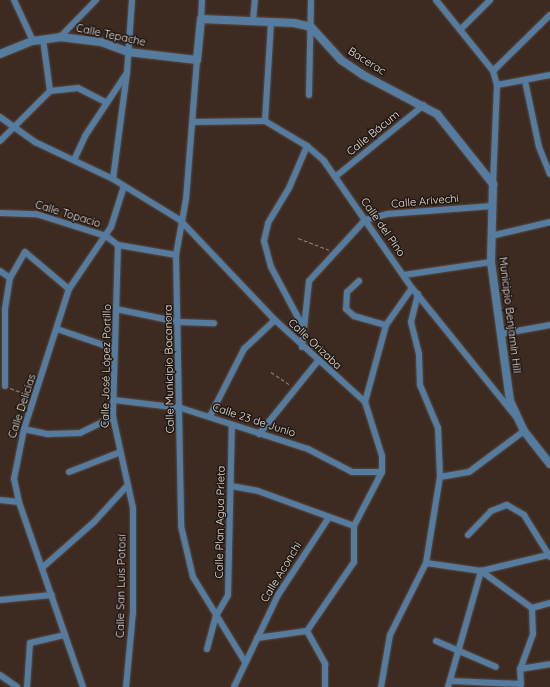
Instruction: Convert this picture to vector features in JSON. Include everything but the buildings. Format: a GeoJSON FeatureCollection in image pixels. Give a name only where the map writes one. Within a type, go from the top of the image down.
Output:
{"type":"FeatureCollection","features":[{"type":"Feature","properties":{"kind":"street"},"geometry":{"type":"LineString","coordinates":[[14,0],[34,41]]}},
{"type":"Feature","properties":{"kind":"street"},"geometry":{"type":"LineString","coordinates":[[60,37],[96,0]]}},
{"type":"Feature","properties":{"kind":"street"},"geometry":{"type":"LineString","coordinates":[[113,179],[127,73],[132,0]]}},
{"type":"Feature","properties":{"kind":"street"},"geometry":{"type":"LineString","coordinates":[[197,60],[202,0]]}},
{"type":"Feature","properties":{"kind":"street"},"geometry":{"type":"LineString","coordinates":[[253,21],[255,0]]}},
{"type":"Feature","properties":{"kind":"street"},"geometry":{"type":"LineString","coordinates":[[309,95],[311,0]]}},
{"type":"Feature","properties":{"kind":"street"},"geometry":{"type":"LineString","coordinates":[[436,0],[461,29],[493,71],[497,85],[493,184]]}},
{"type":"Feature","properties":{"kind":"street"},"geometry":{"type":"LineString","coordinates":[[461,29],[490,0]]}},
{"type":"Feature","properties":{"kind":"street"},"geometry":{"type":"LineString","coordinates":[[493,71],[550,15]]}},
{"type":"Feature","properties":{"kind":"street"},"geometry":{"type":"LineString","coordinates":[[200,19],[271,22],[310,27]]}},
{"type":"Feature","properties":{"kind":"street"},"geometry":{"type":"LineString","coordinates":[[193,122],[265,121],[271,22]]}},
{"type":"Feature","properties":{"kind":"street","name":"Bacerac"},"geometry":{"type":"LineString","coordinates":[[310,27],[341,60],[358,71],[424,105],[437,114],[493,184]]}},
{"type":"Feature","properties":{"kind":"street","name":"Calle Tepache"},"geometry":{"type":"LineString","coordinates":[[0,54],[34,41],[60,37],[101,42],[128,52],[197,60]]}},
{"type":"Feature","properties":{"kind":"street"},"geometry":{"type":"LineString","coordinates":[[43,39],[50,91]]}},
{"type":"Feature","properties":{"kind":"street","name":"Calle Municipio Bacanora"},"geometry":{"type":"LineString","coordinates":[[197,60],[186,199],[180,220],[176,255],[179,322],[183,545],[193,577],[245,662]]}},
{"type":"Feature","properties":{"kind":"street"},"geometry":{"type":"LineString","coordinates":[[74,160],[106,102],[127,73]]}},
{"type":"Feature","properties":{"kind":"street"},"geometry":{"type":"LineString","coordinates":[[497,85],[525,81],[550,75]]}},
{"type":"Feature","properties":{"kind":"street"},"geometry":{"type":"LineString","coordinates":[[525,81],[539,147],[550,174]]}},
{"type":"Feature","properties":{"kind":"street"},"geometry":{"type":"LineString","coordinates":[[0,141],[14,129],[50,91],[78,88],[106,102]]}},
{"type":"Feature","properties":{"kind":"street","name":"Calle Bácum"},"geometry":{"type":"LineString","coordinates":[[335,177],[424,105]]}},
{"type":"Feature","properties":{"kind":"street","name":"Calle Orizaba"},"geometry":{"type":"LineString","coordinates":[[0,117],[14,129],[113,179],[180,220],[302,347],[365,402]]}},
{"type":"Feature","properties":{"kind":"street","name":"Calle del Pino"},"geometry":{"type":"LineString","coordinates":[[265,121],[307,146],[335,177],[412,288],[516,417],[524,431],[550,464]]}},
{"type":"Feature","properties":{"kind":"street"},"geometry":{"type":"LineString","coordinates":[[302,325],[271,267],[264,241],[268,223],[289,188],[307,146]]}},
{"type":"Feature","properties":{"kind":"street","name":"Municipio Benjamín Hill"},"geometry":{"type":"LineString","coordinates":[[493,184],[491,262],[510,401]]}},
{"type":"Feature","properties":{"kind":"street","name":"Calle Delicias"},"geometry":{"type":"LineString","coordinates":[[83,687],[43,567],[19,502],[14,479],[24,429],[36,398],[69,289],[106,236],[124,186]]}},
{"type":"Feature","properties":{"kind":"street","name":"Calle Arivechi"},"geometry":{"type":"LineString","coordinates":[[302,347],[302,325],[309,281],[333,252],[365,220],[387,214],[493,206]]}},
{"type":"Feature","properties":{"kind":"street","name":"Calle Topacio"},"geometry":{"type":"LineString","coordinates":[[0,213],[36,214],[106,236],[118,245]]}},
{"type":"Feature","properties":{"kind":"street"},"geometry":{"type":"LineString","coordinates":[[491,236],[550,222]]}},
{"type":"Feature","properties":{"kind":"street"},"geometry":{"type":"LineString","coordinates":[[118,245],[176,255]]}},
{"type":"Feature","properties":{"kind":"street","name":"Calle José López Portillo"},"geometry":{"type":"LineString","coordinates":[[118,245],[113,417],[118,452],[126,487]]}},
{"type":"Feature","properties":{"kind":"street"},"geometry":{"type":"LineString","coordinates":[[5,386],[4,309],[10,278],[25,252],[29,252],[69,289]]}},
{"type":"Feature","properties":{"kind":"street"},"geometry":{"type":"LineString","coordinates":[[404,275],[491,262]]}},
{"type":"Feature","properties":{"kind":"street"},"geometry":{"type":"LineString","coordinates":[[0,271],[10,278]]}},
{"type":"Feature","properties":{"kind":"street"},"geometry":{"type":"LineString","coordinates":[[359,282],[347,292],[346,309],[354,316],[386,325]]}},
{"type":"Feature","properties":{"kind":"street"},"geometry":{"type":"LineString","coordinates":[[234,687],[257,638],[307,631],[354,562],[354,526],[382,472],[382,456],[365,402],[386,325],[412,288]]}},
{"type":"Feature","properties":{"kind":"street"},"geometry":{"type":"LineString","coordinates":[[382,687],[393,629],[426,563],[440,477],[438,428],[420,385],[419,354],[411,322],[418,294]]}},
{"type":"Feature","properties":{"kind":"street"},"geometry":{"type":"LineString","coordinates":[[116,309],[179,322],[214,323]]}},
{"type":"Feature","properties":{"kind":"street"},"geometry":{"type":"LineString","coordinates":[[210,416],[244,349],[275,320]]}},
{"type":"Feature","properties":{"kind":"street"},"geometry":{"type":"LineString","coordinates":[[500,334],[550,325]]}},
{"type":"Feature","properties":{"kind":"street"},"geometry":{"type":"LineString","coordinates":[[56,329],[115,348]]}},
{"type":"Feature","properties":{"kind":"street"},"geometry":{"type":"LineString","coordinates":[[259,434],[293,388],[318,361]]}},
{"type":"Feature","properties":{"kind":"street","name":"Calle 23 de Junio"},"geometry":{"type":"LineString","coordinates":[[114,400],[181,408],[210,416],[232,425],[323,454],[352,472],[382,472]]}},
{"type":"Feature","properties":{"kind":"street","name":"Calle del Pino"},"geometry":{"type":"LineString","coordinates":[[510,401],[516,417]]}},
{"type":"Feature","properties":{"kind":"street"},"geometry":{"type":"LineString","coordinates":[[24,429],[48,434],[80,433],[113,417]]}},
{"type":"Feature","properties":{"kind":"street","name":"Calle Plan Agua Prieta"},"geometry":{"type":"LineString","coordinates":[[207,649],[216,616],[228,595],[232,425]]}},
{"type":"Feature","properties":{"kind":"street"},"geometry":{"type":"LineString","coordinates":[[440,477],[470,472],[524,431]]}},
{"type":"Feature","properties":{"kind":"street"},"geometry":{"type":"LineString","coordinates":[[69,472],[118,452]]}},
{"type":"Feature","properties":{"kind":"street"},"geometry":{"type":"LineString","coordinates":[[231,486],[258,491],[328,519],[354,526]]}},
{"type":"Feature","properties":{"kind":"street"},"geometry":{"type":"LineString","coordinates":[[43,567],[90,526],[126,487]]}},
{"type":"Feature","properties":{"kind":"street","name":"Calle San Luis Potosí"},"geometry":{"type":"LineString","coordinates":[[126,487],[132,501],[133,612],[126,687]]}},
{"type":"Feature","properties":{"kind":"street"},"geometry":{"type":"LineString","coordinates":[[0,500],[19,502]]}},
{"type":"Feature","properties":{"kind":"street"},"geometry":{"type":"LineString","coordinates":[[426,563],[481,571],[549,556],[524,515],[507,505],[491,511],[468,536]]}},
{"type":"Feature","properties":{"kind":"street","name":"Calle Aconchi"},"geometry":{"type":"LineString","coordinates":[[257,638],[295,566],[328,519]]}},
{"type":"Feature","properties":{"kind":"street"},"geometry":{"type":"LineString","coordinates":[[481,571],[532,608]]}},
{"type":"Feature","properties":{"kind":"street"},"geometry":{"type":"LineString","coordinates":[[448,687],[452,681],[481,571]]}},
{"type":"Feature","properties":{"kind":"street"},"geometry":{"type":"LineString","coordinates":[[0,600],[52,595]]}},
{"type":"Feature","properties":{"kind":"street"},"geometry":{"type":"LineString","coordinates":[[532,608],[550,603]]}},
{"type":"Feature","properties":{"kind":"street"},"geometry":{"type":"LineString","coordinates":[[452,681],[523,685],[520,669],[533,634],[532,608]]}},
{"type":"Feature","properties":{"kind":"street"},"geometry":{"type":"LineString","coordinates":[[307,631],[325,664],[326,687]]}},
{"type":"Feature","properties":{"kind":"street"},"geometry":{"type":"LineString","coordinates":[[28,687],[30,643],[65,635]]}},
{"type":"Feature","properties":{"kind":"street"},"geometry":{"type":"LineString","coordinates":[[436,640],[459,652],[496,667]]}},
{"type":"Feature","properties":{"kind":"street"},"geometry":{"type":"LineString","coordinates":[[520,669],[550,664]]}},
{"type":"Feature","properties":{"kind":"street"},"geometry":{"type":"LineString","coordinates":[[0,675],[17,687]]}},
{"type":"Feature","properties":{"kind":"path"},"geometry":{"type":"LineString","coordinates":[[298,238],[333,252]]}},
{"type":"Feature","properties":{"kind":"path"},"geometry":{"type":"LineString","coordinates":[[271,372],[293,388]]}},
{"type":"Feature","properties":{"kind":"path"},"geometry":{"type":"LineString","coordinates":[[5,386],[36,398]]}}]}
